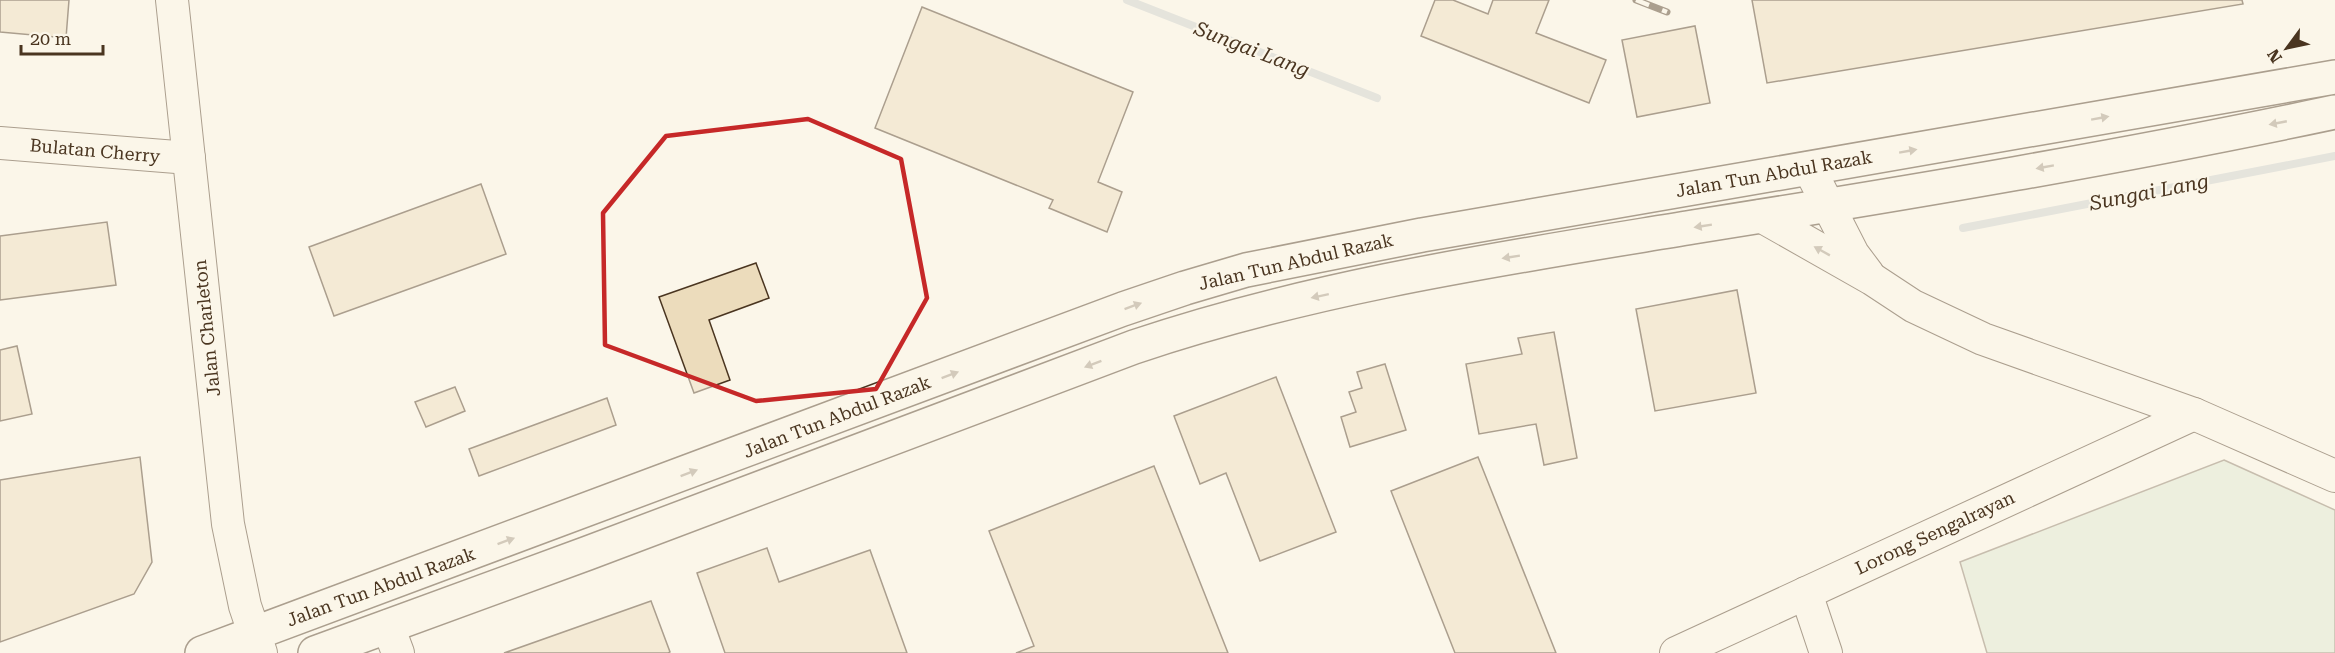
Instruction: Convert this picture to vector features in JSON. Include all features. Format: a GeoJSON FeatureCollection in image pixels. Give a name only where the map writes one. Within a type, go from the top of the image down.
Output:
{"type":"FeatureCollection","features":[{"type":"Feature","properties":{"kind":"main road","name":"Jalan Tun Abdul Razak"},"geometry":{"type":"LineString","coordinates":[[202,653],[258,644],[1185,288],[1246,270],[1422,235],[2335,77]]}},
{"type":"Feature","properties":{"kind":"main road","name":"Jalan Tun Abdul Razak"},"geometry":{"type":"LineString","coordinates":[[315,653],[393,640],[599,549],[1134,347],[1268,307],[1492,260],[2106,157],[2335,112]]}},
{"type":"Feature","properties":{"kind":"street","name":"Jalan Charleton"},"geometry":{"type":"LineString","coordinates":[[172,0],[228,524],[245,606],[258,644]]}},
{"type":"Feature","properties":{"kind":"street","name":"Bulatan Cherry"},"geometry":{"type":"LineString","coordinates":[[0,143],[189,158]]}},
{"type":"Feature","properties":{"kind":"street"},"geometry":{"type":"LineString","coordinates":[[1809,168],[1853,254],[1872,279]]}},
{"type":"Feature","properties":{"kind":"street"},"geometry":{"type":"LineString","coordinates":[[1761,216],[1872,279],[1913,306],[1983,339],[2194,414],[2335,476]]}},
{"type":"Feature","properties":{"kind":"street","name":"Lorong Sengalrayan"},"geometry":{"type":"LineString","coordinates":[[1676,653],[2194,414]]}},
{"type":"Feature","properties":{"kind":"street"},"geometry":{"type":"LineString","coordinates":[[1806,593],[1826,653]]}},
{"type":"Feature","properties":{"kind":"highlighted area"},"geometry":{"type":"Polygon","coordinates":[[[808,119],[901,159],[927,298],[876,389],[756,401],[605,345],[603,213],[666,136],[808,119]]]}},
{"type":"Feature","properties":{"kind":"green space"},"geometry":{"type":"Polygon","coordinates":[[[2224,460],[2335,510],[2335,653],[1987,653],[1960,562],[2224,460]]]}},
{"type":"Feature","properties":{"kind":"building"},"geometry":{"type":"Polygon","coordinates":[[[0,0],[69,0],[66,38],[0,32],[0,0]]]}},
{"type":"Feature","properties":{"kind":"building"},"geometry":{"type":"Polygon","coordinates":[[[1435,0],[1453,0],[1488,14],[1493,0],[1549,0],[1536,33],[1606,60],[1589,103],[1421,36],[1435,0]]]}},
{"type":"Feature","properties":{"kind":"building"},"geometry":{"type":"Polygon","coordinates":[[[1752,0],[2242,0],[2243,4],[1767,83],[1752,0]]]}},
{"type":"Feature","properties":{"kind":"building"},"geometry":{"type":"Polygon","coordinates":[[[922,7],[1133,92],[1098,182],[1122,192],[1107,232],[1049,208],[1053,200],[875,128],[922,7]]]}},
{"type":"Feature","properties":{"kind":"building"},"geometry":{"type":"Polygon","coordinates":[[[1695,26],[1710,103],[1637,117],[1622,40],[1695,26]]]}},
{"type":"Feature","properties":{"kind":"building"},"geometry":{"type":"Polygon","coordinates":[[[481,184],[506,254],[334,316],[309,247],[481,184]]]}},
{"type":"Feature","properties":{"kind":"building"},"geometry":{"type":"Polygon","coordinates":[[[107,222],[116,285],[0,300],[0,236],[107,222]]]}},
{"type":"Feature","properties":{"kind":"building"},"geometry":{"type":"Polygon","coordinates":[[[756,263],[769,298],[709,320],[730,380],[694,393],[659,297],[756,263]]]}},
{"type":"Feature","properties":{"kind":"building"},"geometry":{"type":"Polygon","coordinates":[[[1737,290],[1756,393],[1655,411],[1636,309],[1737,290]]]}},
{"type":"Feature","properties":{"kind":"building"},"geometry":{"type":"Polygon","coordinates":[[[1554,332],[1577,458],[1544,465],[1536,424],[1479,434],[1466,364],[1522,354],[1518,338],[1554,332]]]}},
{"type":"Feature","properties":{"kind":"building"},"geometry":{"type":"Polygon","coordinates":[[[17,346],[32,414],[0,421],[0,350],[17,346]]]}},
{"type":"Feature","properties":{"kind":"building"},"geometry":{"type":"Polygon","coordinates":[[[1385,364],[1406,430],[1350,447],[1341,417],[1356,412],[1349,392],[1362,388],[1357,372],[1385,364]]]}},
{"type":"Feature","properties":{"kind":"building"},"geometry":{"type":"Polygon","coordinates":[[[1276,377],[1336,532],[1260,561],[1226,473],[1200,484],[1174,416],[1276,377]]]}},
{"type":"Feature","properties":{"kind":"building"},"geometry":{"type":"Polygon","coordinates":[[[455,387],[465,411],[426,427],[415,402],[455,387]]]}},
{"type":"Feature","properties":{"kind":"building"},"geometry":{"type":"Polygon","coordinates":[[[607,398],[616,425],[479,476],[469,449],[607,398]]]}},
{"type":"Feature","properties":{"kind":"building"},"geometry":{"type":"Polygon","coordinates":[[[140,457],[152,562],[134,594],[0,642],[0,480],[140,457]]]}},
{"type":"Feature","properties":{"kind":"building"},"geometry":{"type":"Polygon","coordinates":[[[1478,457],[1556,653],[1455,653],[1391,491],[1478,457]]]}},
{"type":"Feature","properties":{"kind":"building"},"geometry":{"type":"Polygon","coordinates":[[[1154,466],[1228,653],[1016,653],[1034,646],[989,531],[1154,466]]]}},
{"type":"Feature","properties":{"kind":"building"},"geometry":{"type":"Polygon","coordinates":[[[767,548],[779,582],[870,550],[907,653],[725,653],[697,573],[767,548]]]}},
{"type":"Feature","properties":{"kind":"building"},"geometry":{"type":"Polygon","coordinates":[[[651,601],[670,652],[668,653],[504,653],[651,601]]]}},
{"type":"Feature","properties":{"kind":"waterway","name":"Sungai Lang"},"geometry":{"type":"LineString","coordinates":[[1127,0],[1377,98]]}},
{"type":"Feature","properties":{"kind":"waterway","name":"Sungai Lang"},"geometry":{"type":"LineString","coordinates":[[1963,228],[2335,156]]}},
{"type":"Feature","properties":{"kind":"railway"},"geometry":{"type":"LineString","coordinates":[[1636,0],[1667,12]]}}]}
